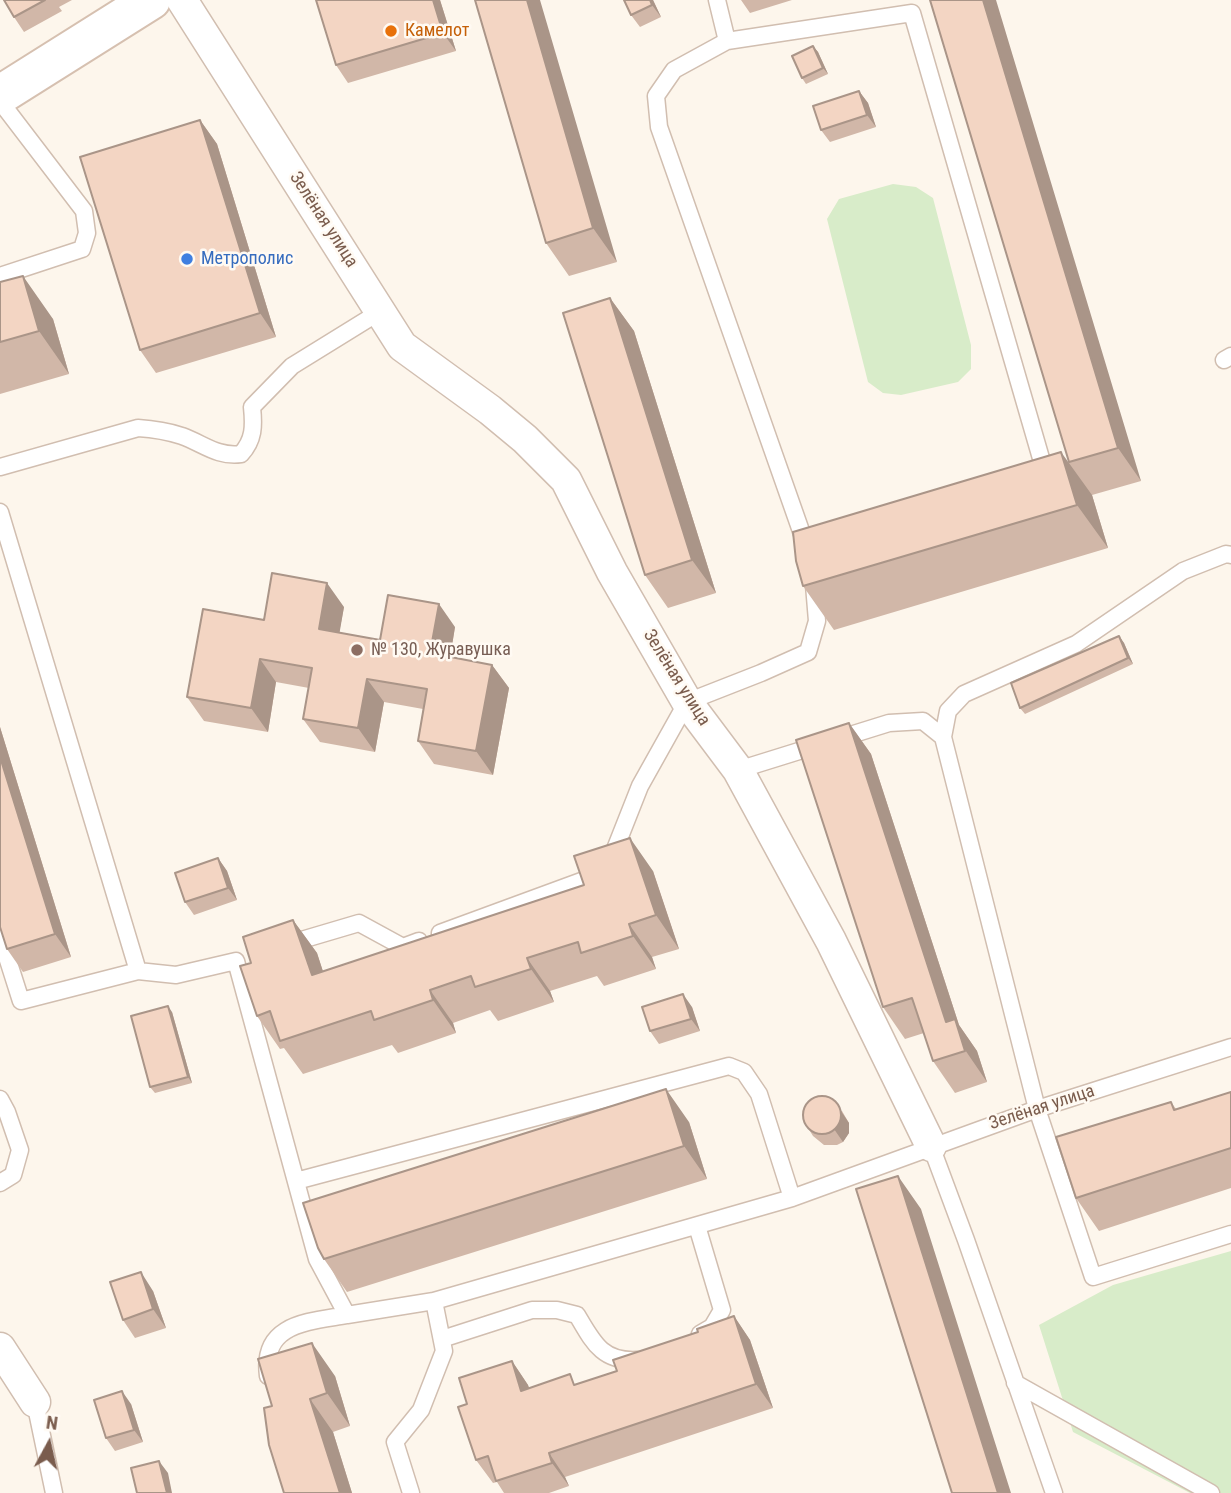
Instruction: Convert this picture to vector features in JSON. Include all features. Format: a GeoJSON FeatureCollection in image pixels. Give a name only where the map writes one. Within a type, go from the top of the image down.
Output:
{"type":"FeatureCollection","features":[{"type":"Feature","properties":{"kind":"street"},"geometry":{"type":"LineString","coordinates":[[0,96],[151,0]]}},
{"type":"Feature","properties":{"kind":"street","name":"Зелёная улица"},"geometry":{"type":"LineString","coordinates":[[182,0],[402,346],[490,410],[525,439],[566,480],[612,572],[687,702],[738,770],[831,941],[931,1146]]}},
{"type":"Feature","properties":{"kind":"street"},"geometry":{"type":"LineString","coordinates":[[0,1348],[35,1402]]}},
{"type":"Feature","properties":{"kind":"lane"},"geometry":{"type":"LineString","coordinates":[[717,0],[727,41]]}},
{"type":"Feature","properties":{"kind":"lane"},"geometry":{"type":"LineString","coordinates":[[276,948],[359,923],[403,947],[606,872],[640,786],[687,702],[808,652],[817,621],[819,561],[659,127],[656,96],[674,70],[727,41],[912,13],[1048,483],[1035,487]]}},
{"type":"Feature","properties":{"kind":"lane"},"geometry":{"type":"LineString","coordinates":[[0,101],[84,211],[87,233],[82,249],[0,276]]}},
{"type":"Feature","properties":{"kind":"lane"},"geometry":{"type":"LineString","coordinates":[[0,467],[138,428],[161,429],[226,456],[241,454],[250,444],[254,424],[252,407],[292,366],[380,311]]}},
{"type":"Feature","properties":{"kind":"lane"},"geometry":{"type":"LineString","coordinates":[[0,512],[138,971]]}},
{"type":"Feature","properties":{"kind":"lane"},"geometry":{"type":"LineString","coordinates":[[1231,555],[1226,554],[1183,571],[1076,644],[964,694],[948,711],[943,737],[1037,1108],[1093,1278],[1231,1234]]}},
{"type":"Feature","properties":{"kind":"lane"},"geometry":{"type":"LineString","coordinates":[[738,770],[889,723],[923,721],[943,737]]}},
{"type":"Feature","properties":{"kind":"lane"},"geometry":{"type":"LineString","coordinates":[[0,935],[21,1001],[138,971],[176,975],[242,959],[317,1259],[347,1315]]}},
{"type":"Feature","properties":{"kind":"lane","name":"Зелёная улица"},"geometry":{"type":"LineString","coordinates":[[931,1146],[1037,1108],[1231,1047]]}},
{"type":"Feature","properties":{"kind":"lane"},"geometry":{"type":"LineString","coordinates":[[296,1181],[729,1066],[744,1072],[760,1094],[792,1198]]}},
{"type":"Feature","properties":{"kind":"lane"},"geometry":{"type":"LineString","coordinates":[[0,1099],[8,1112],[20,1150],[13,1175],[0,1183]]}},
{"type":"Feature","properties":{"kind":"lane"},"geometry":{"type":"LineString","coordinates":[[270,1385],[266,1360],[273,1341],[294,1325],[434,1301],[792,1198],[931,1146],[1054,1493]]}},
{"type":"Feature","properties":{"kind":"lane"},"geometry":{"type":"LineString","coordinates":[[689,1341],[712,1327],[722,1310],[697,1226]]}},
{"type":"Feature","properties":{"kind":"lane"},"geometry":{"type":"LineString","coordinates":[[411,1493],[395,1442],[421,1410],[444,1351],[434,1301]]}},
{"type":"Feature","properties":{"kind":"lane"},"geometry":{"type":"LineString","coordinates":[[442,1339],[532,1310],[557,1310],[578,1315],[593,1340],[609,1357],[634,1360],[656,1353]]}},
{"type":"Feature","properties":{"kind":"lane"},"geometry":{"type":"LineString","coordinates":[[1015,1383],[1211,1493]]}},
{"type":"Feature","properties":{"kind":"lane"},"geometry":{"type":"LineString","coordinates":[[35,1402],[54,1493]]}},
{"type":"Feature","properties":{"kind":"green space"},"geometry":{"type":"Polygon","coordinates":[[[893,184],[916,187],[933,198],[971,345],[971,369],[958,382],[901,395],[883,393],[868,382],[827,219],[839,199],[893,184]]]}},
{"type":"Feature","properties":{"kind":"green space"},"geometry":{"type":"Polygon","coordinates":[[[1231,1251],[1231,1493],[1190,1493],[1073,1432],[1039,1325],[1113,1285],[1231,1251]]]}},
{"type":"Feature","properties":{"kind":"building"},"geometry":{"type":"Polygon","coordinates":[[[4,0],[45,0],[14,17],[4,0]]]}},
{"type":"Feature","properties":{"kind":"building","name":"Камелот"},"geometry":{"type":"Polygon","coordinates":[[[316,0],[433,0],[443,33],[336,65],[316,0]]]}},
{"type":"Feature","properties":{"kind":"building"},"geometry":{"type":"Polygon","coordinates":[[[475,0],[527,0],[593,228],[546,243],[475,0]]]}},
{"type":"Feature","properties":{"kind":"building"},"geometry":{"type":"Polygon","coordinates":[[[624,0],[650,0],[652,5],[631,15],[624,0]]]}},
{"type":"Feature","properties":{"kind":"building"},"geometry":{"type":"Polygon","coordinates":[[[930,0],[983,0],[1118,448],[1069,462],[930,0]]]}},
{"type":"Feature","properties":{"kind":"building"},"geometry":{"type":"Polygon","coordinates":[[[813,46],[823,68],[802,78],[792,56],[813,46]]]}},
{"type":"Feature","properties":{"kind":"building"},"geometry":{"type":"Polygon","coordinates":[[[859,91],[867,115],[821,130],[813,106],[859,91]]]}},
{"type":"Feature","properties":{"kind":"building","name":"Метрополис"},"geometry":{"type":"Polygon","coordinates":[[[200,120],[260,313],[140,350],[80,157],[200,120]]]}},
{"type":"Feature","properties":{"kind":"building"},"geometry":{"type":"Polygon","coordinates":[[[23,276],[39,331],[0,342],[0,282],[23,276]]]}},
{"type":"Feature","properties":{"kind":"building"},"geometry":{"type":"Polygon","coordinates":[[[610,298],[692,560],[645,575],[563,313],[610,298]]]}},
{"type":"Feature","properties":{"kind":"building"},"geometry":{"type":"Polygon","coordinates":[[[1061,452],[1077,505],[803,586],[796,561],[793,532],[1061,452]]]}},
{"type":"Feature","properties":{"kind":"building"},"geometry":{"type":"Polygon","coordinates":[[[272,573],[327,583],[319,629],[380,640],[388,595],[439,604],[430,653],[492,665],[476,751],[418,741],[427,689],[367,679],[358,728],[303,719],[312,668],[260,659],[251,708],[187,697],[203,609],[264,620],[272,573]]]}},
{"type":"Feature","properties":{"kind":"building"},"geometry":{"type":"Polygon","coordinates":[[[1119,636],[1128,658],[1020,708],[1011,683],[1119,636]]]}},
{"type":"Feature","properties":{"kind":"building"},"geometry":{"type":"Polygon","coordinates":[[[849,723],[946,1022],[955,1019],[965,1051],[933,1061],[912,998],[883,1007],[796,740],[849,723]]]}},
{"type":"Feature","properties":{"kind":"building"},"geometry":{"type":"Polygon","coordinates":[[[0,757],[55,934],[7,949],[0,927],[0,757]]]}},
{"type":"Feature","properties":{"kind":"building"},"geometry":{"type":"Polygon","coordinates":[[[630,838],[656,915],[629,924],[633,936],[581,953],[578,942],[527,958],[531,969],[475,987],[471,976],[430,990],[433,1000],[374,1020],[371,1011],[280,1041],[270,1011],[257,1016],[240,966],[251,963],[243,937],[293,920],[312,975],[584,885],[574,856],[630,838]]]}},
{"type":"Feature","properties":{"kind":"building"},"geometry":{"type":"Polygon","coordinates":[[[218,858],[228,888],[185,902],[175,873],[218,858]]]}},
{"type":"Feature","properties":{"kind":"building"},"geometry":{"type":"Polygon","coordinates":[[[683,994],[691,1019],[650,1031],[642,1007],[683,994]]]}},
{"type":"Feature","properties":{"kind":"building"},"geometry":{"type":"Polygon","coordinates":[[[168,1006],[188,1077],[150,1087],[131,1016],[168,1006]]]}},
{"type":"Feature","properties":{"kind":"building"},"geometry":{"type":"Polygon","coordinates":[[[666,1089],[684,1146],[324,1259],[318,1248],[303,1203],[666,1089]]]}},
{"type":"Feature","properties":{"kind":"building"},"geometry":{"type":"Polygon","coordinates":[[[1231,1092],[1231,1148],[1076,1198],[1056,1137],[1171,1102],[1174,1110],[1231,1092]]]}},
{"type":"Feature","properties":{"kind":"building"},"geometry":{"type":"Polygon","coordinates":[[[822,1096],[835,1102],[841,1115],[835,1128],[822,1134],[809,1128],[803,1115],[809,1102],[822,1096]]]}},
{"type":"Feature","properties":{"kind":"building"},"geometry":{"type":"Polygon","coordinates":[[[898,1176],[998,1493],[952,1493],[856,1189],[898,1176]]]}},
{"type":"Feature","properties":{"kind":"building"},"geometry":{"type":"Polygon","coordinates":[[[141,1272],[153,1309],[123,1320],[110,1282],[141,1272]]]}},
{"type":"Feature","properties":{"kind":"building"},"geometry":{"type":"Polygon","coordinates":[[[734,1316],[756,1384],[549,1453],[552,1463],[496,1481],[488,1456],[476,1460],[458,1407],[467,1404],[459,1378],[512,1361],[521,1391],[570,1374],[574,1385],[617,1371],[613,1360],[698,1332],[697,1329],[734,1316]]]}},
{"type":"Feature","properties":{"kind":"building"},"geometry":{"type":"Polygon","coordinates":[[[312,1343],[327,1393],[310,1399],[340,1493],[284,1493],[269,1445],[264,1408],[272,1406],[258,1359],[312,1343]]]}},
{"type":"Feature","properties":{"kind":"building"},"geometry":{"type":"Polygon","coordinates":[[[122,1391],[134,1430],[106,1438],[94,1400],[122,1391]]]}},
{"type":"Feature","properties":{"kind":"building"},"geometry":{"type":"Polygon","coordinates":[[[159,1461],[167,1493],[137,1493],[131,1468],[159,1461]]]}},
{"type":"Feature","properties":{"kind":"place","name":"Камелот"},"geometry":{"type":"Point","coordinates":[391,31]}},
{"type":"Feature","properties":{"kind":"place","name":"Метрополис"},"geometry":{"type":"Point","coordinates":[187,259]}},
{"type":"Feature","properties":{"kind":"place","name":"№ 130, Журавушка"},"geometry":{"type":"Point","coordinates":[357,650]}}]}
